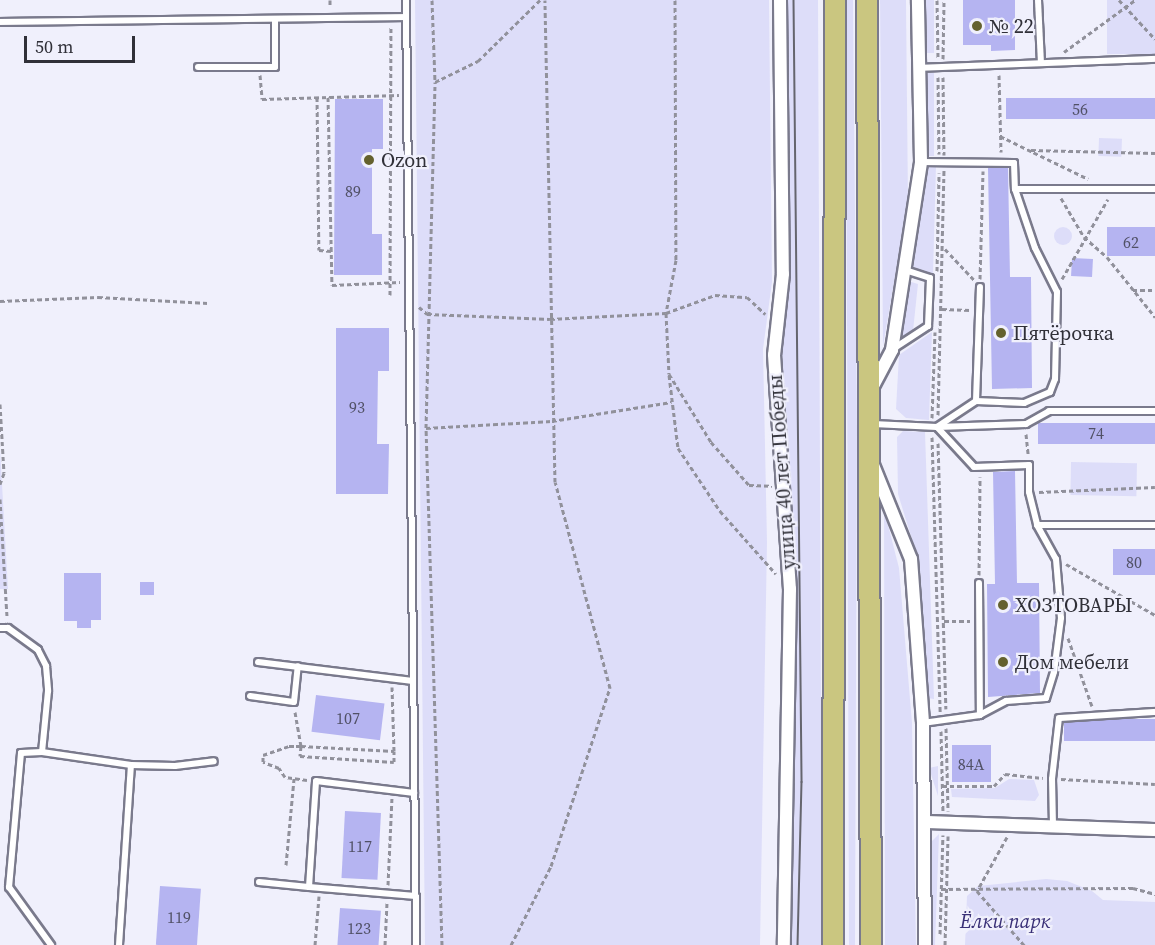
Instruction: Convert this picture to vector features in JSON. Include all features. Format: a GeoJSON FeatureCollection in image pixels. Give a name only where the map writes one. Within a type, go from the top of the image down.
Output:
{"type":"FeatureCollection","features":[{"type":"Feature","properties":{"kind":"main road"},"geometry":{"type":"LineString","coordinates":[[833,945],[836,0]]}},
{"type":"Feature","properties":{"kind":"main road"},"geometry":{"type":"LineString","coordinates":[[867,0],[871,945]]}},
{"type":"Feature","properties":{"kind":"street","name":"улица 40 лет Победы"},"geometry":{"type":"LineString","coordinates":[[780,0],[783,274],[774,355],[790,589],[784,945]]}},
{"type":"Feature","properties":{"kind":"street"},"geometry":{"type":"LineString","coordinates":[[870,392],[892,350],[921,162],[918,0]]}},
{"type":"Feature","properties":{"kind":"street"},"geometry":{"type":"LineString","coordinates":[[870,456],[911,559],[923,723],[926,822],[925,945]]}},
{"type":"Feature","properties":{"kind":"street"},"geometry":{"type":"LineString","coordinates":[[926,822],[1155,830]]}},
{"type":"Feature","properties":{"kind":"lane"},"geometry":{"type":"LineString","coordinates":[[406,0],[407,294],[416,945]]}},
{"type":"Feature","properties":{"kind":"lane"},"geometry":{"type":"LineString","coordinates":[[1038,0],[1041,63]]}},
{"type":"Feature","properties":{"kind":"lane"},"geometry":{"type":"LineString","coordinates":[[0,22],[406,17]]}},
{"type":"Feature","properties":{"kind":"lane"},"geometry":{"type":"LineString","coordinates":[[198,67],[275,67],[275,19]]}},
{"type":"Feature","properties":{"kind":"lane"},"geometry":{"type":"LineString","coordinates":[[920,68],[1155,59]]}},
{"type":"Feature","properties":{"kind":"lane"},"geometry":{"type":"LineString","coordinates":[[921,162],[1014,163],[1015,189],[1035,248],[1057,292],[1055,379],[1050,392],[1024,403],[976,401],[934,427]]}},
{"type":"Feature","properties":{"kind":"lane"},"geometry":{"type":"LineString","coordinates":[[1015,189],[1112,191],[1155,189]]}},
{"type":"Feature","properties":{"kind":"lane"},"geometry":{"type":"LineString","coordinates":[[892,350],[928,326],[930,278],[906,270]]}},
{"type":"Feature","properties":{"kind":"lane"},"geometry":{"type":"LineString","coordinates":[[976,401],[980,287]]}},
{"type":"Feature","properties":{"kind":"lane"},"geometry":{"type":"LineString","coordinates":[[870,423],[934,427],[1026,424],[1049,411],[1155,411]]}},
{"type":"Feature","properties":{"kind":"lane"},"geometry":{"type":"LineString","coordinates":[[923,723],[980,715],[1006,702],[1046,698],[1054,672],[1061,618],[1056,559],[1037,525],[1029,492],[1029,465],[974,467],[934,427]]}},
{"type":"Feature","properties":{"kind":"lane"},"geometry":{"type":"LineString","coordinates":[[1037,525],[1155,525]]}},
{"type":"Feature","properties":{"kind":"lane"},"geometry":{"type":"LineString","coordinates":[[979,583],[980,715]]}},
{"type":"Feature","properties":{"kind":"lane"},"geometry":{"type":"LineString","coordinates":[[4,628],[38,650],[46,666],[48,691],[42,752]]}},
{"type":"Feature","properties":{"kind":"lane"},"geometry":{"type":"LineString","coordinates":[[258,662],[413,681]]}},
{"type":"Feature","properties":{"kind":"lane"},"geometry":{"type":"LineString","coordinates":[[250,696],[294,702],[298,666]]}},
{"type":"Feature","properties":{"kind":"lane"},"geometry":{"type":"LineString","coordinates":[[1053,826],[1052,778],[1059,718],[1095,713],[1155,712]]}},
{"type":"Feature","properties":{"kind":"lane"},"geometry":{"type":"LineString","coordinates":[[51,945],[9,887],[21,753],[42,752],[131,765],[175,766],[214,761]]}},
{"type":"Feature","properties":{"kind":"lane"},"geometry":{"type":"LineString","coordinates":[[119,945],[131,765]]}},
{"type":"Feature","properties":{"kind":"lane"},"geometry":{"type":"LineString","coordinates":[[309,887],[316,782],[414,793]]}},
{"type":"Feature","properties":{"kind":"lane"},"geometry":{"type":"LineString","coordinates":[[259,882],[416,896]]}},
{"type":"Feature","properties":{"kind":"path"},"geometry":{"type":"LineString","coordinates":[[330,0],[330,7]]}},
{"type":"Feature","properties":{"kind":"path"},"geometry":{"type":"LineString","coordinates":[[432,0],[435,82],[427,314],[426,428],[442,945]]}},
{"type":"Feature","properties":{"kind":"path"},"geometry":{"type":"LineString","coordinates":[[435,82],[477,61],[540,0]]}},
{"type":"Feature","properties":{"kind":"path"},"geometry":{"type":"LineString","coordinates":[[511,945],[551,866],[610,688],[555,482],[545,0]]}},
{"type":"Feature","properties":{"kind":"path"},"geometry":{"type":"LineString","coordinates":[[675,0],[673,209],[676,260],[666,313],[669,374],[678,448],[720,511],[790,589]]}},
{"type":"Feature","properties":{"kind":"path"},"geometry":{"type":"LineString","coordinates":[[938,0],[945,249],[934,427],[943,621],[942,786],[946,822],[939,945]]}},
{"type":"Feature","properties":{"kind":"path"},"geometry":{"type":"LineString","coordinates":[[940,67],[944,0]]}},
{"type":"Feature","properties":{"kind":"path"},"geometry":{"type":"LineString","coordinates":[[1119,0],[1155,39]]}},
{"type":"Feature","properties":{"kind":"path"},"geometry":{"type":"LineString","coordinates":[[1049,63],[1124,6],[1136,0]]}},
{"type":"Feature","properties":{"kind":"path"},"geometry":{"type":"LineString","coordinates":[[390,295],[391,17]]}},
{"type":"Feature","properties":{"kind":"path"},"geometry":{"type":"LineString","coordinates":[[999,64],[1001,148]]}},
{"type":"Feature","properties":{"kind":"path"},"geometry":{"type":"LineString","coordinates":[[259,67],[262,99],[406,95]]}},
{"type":"Feature","properties":{"kind":"path"},"geometry":{"type":"LineString","coordinates":[[317,97],[319,250],[331,250]]}},
{"type":"Feature","properties":{"kind":"path"},"geometry":{"type":"LineString","coordinates":[[328,97],[332,285],[407,281]]}},
{"type":"Feature","properties":{"kind":"path"},"geometry":{"type":"LineString","coordinates":[[1000,136],[1112,191],[1084,237],[1057,292]]}},
{"type":"Feature","properties":{"kind":"path"},"geometry":{"type":"LineString","coordinates":[[1027,149],[1155,153]]}},
{"type":"Feature","properties":{"kind":"path"},"geometry":{"type":"LineString","coordinates":[[942,162],[934,427],[947,786],[945,945]]}},
{"type":"Feature","properties":{"kind":"path"},"geometry":{"type":"LineString","coordinates":[[980,276],[983,162]]}},
{"type":"Feature","properties":{"kind":"path"},"geometry":{"type":"LineString","coordinates":[[1055,189],[1084,237],[1107,257],[1155,317]]}},
{"type":"Feature","properties":{"kind":"path"},"geometry":{"type":"LineString","coordinates":[[945,249],[980,287]]}},
{"type":"Feature","properties":{"kind":"path"},"geometry":{"type":"LineString","coordinates":[[1133,290],[1155,290]]}},
{"type":"Feature","properties":{"kind":"path"},"geometry":{"type":"LineString","coordinates":[[407,294],[427,314],[550,319],[666,313],[715,295],[747,297],[777,325]]}},
{"type":"Feature","properties":{"kind":"path"},"geometry":{"type":"LineString","coordinates":[[0,301],[98,297],[208,303]]}},
{"type":"Feature","properties":{"kind":"path"},"geometry":{"type":"LineString","coordinates":[[942,309],[979,310]]}},
{"type":"Feature","properties":{"kind":"path"},"geometry":{"type":"LineString","coordinates":[[669,374],[711,442],[749,485],[783,486]]}},
{"type":"Feature","properties":{"kind":"path"},"geometry":{"type":"LineString","coordinates":[[410,429],[552,421],[672,402]]}},
{"type":"Feature","properties":{"kind":"path"},"geometry":{"type":"LineString","coordinates":[[0,404],[4,473],[0,484]]}},
{"type":"Feature","properties":{"kind":"path"},"geometry":{"type":"LineString","coordinates":[[1026,424],[1029,465]]}},
{"type":"Feature","properties":{"kind":"path"},"geometry":{"type":"LineString","coordinates":[[979,575],[981,467]]}},
{"type":"Feature","properties":{"kind":"path"},"geometry":{"type":"LineString","coordinates":[[1029,492],[1155,487]]}},
{"type":"Feature","properties":{"kind":"path"},"geometry":{"type":"LineString","coordinates":[[0,499],[4,628]]}},
{"type":"Feature","properties":{"kind":"path"},"geometry":{"type":"LineString","coordinates":[[1056,559],[1155,615]]}},
{"type":"Feature","properties":{"kind":"path"},"geometry":{"type":"LineString","coordinates":[[1061,618],[1095,713]]}},
{"type":"Feature","properties":{"kind":"path"},"geometry":{"type":"LineString","coordinates":[[943,621],[978,621]]}},
{"type":"Feature","properties":{"kind":"path"},"geometry":{"type":"LineString","coordinates":[[294,702],[301,746],[300,756],[394,762],[392,684],[381,683]]}},
{"type":"Feature","properties":{"kind":"path"},"geometry":{"type":"LineString","coordinates":[[316,782],[285,777],[279,768],[263,762],[263,755],[289,746],[394,751]]}},
{"type":"Feature","properties":{"kind":"path"},"geometry":{"type":"LineString","coordinates":[[286,865],[294,778]]}},
{"type":"Feature","properties":{"kind":"path"},"geometry":{"type":"LineString","coordinates":[[942,786],[947,786]]}},
{"type":"Feature","properties":{"kind":"path"},"geometry":{"type":"LineString","coordinates":[[386,945],[392,790]]}},
{"type":"Feature","properties":{"kind":"path"},"geometry":{"type":"LineString","coordinates":[[977,891],[1014,824]]}},
{"type":"Feature","properties":{"kind":"path"},"geometry":{"type":"LineString","coordinates":[[941,890],[977,891],[1027,886],[1133,888],[1155,894]]}},
{"type":"Feature","properties":{"kind":"path"},"geometry":{"type":"LineString","coordinates":[[977,891],[1024,945]]}},
{"type":"Feature","properties":{"kind":"green space"},"geometry":{"type":"Polygon","coordinates":[[[415,0],[769,0],[772,282],[763,349],[767,542],[760,945],[425,945],[415,0]]]}},
{"type":"Feature","properties":{"kind":"green space"},"geometry":{"type":"Polygon","coordinates":[[[786,0],[818,0],[822,945],[790,945],[790,745],[778,358],[787,294],[786,0]]]}},
{"type":"Feature","properties":{"kind":"green space"},"geometry":{"type":"Polygon","coordinates":[[[846,0],[853,0],[857,428],[855,945],[849,945],[846,0]]]}},
{"type":"Feature","properties":{"kind":"green space"},"geometry":{"type":"Polygon","coordinates":[[[880,0],[906,0],[908,202],[883,346],[880,0]]]}},
{"type":"Feature","properties":{"kind":"green space"},"geometry":{"type":"Polygon","coordinates":[[[923,0],[934,0],[934,53],[923,53],[923,0]]]}},
{"type":"Feature","properties":{"kind":"green space"},"geometry":{"type":"Polygon","coordinates":[[[1107,0],[1155,0],[1155,54],[1107,54],[1107,0]]]}},
{"type":"Feature","properties":{"kind":"green space"},"geometry":{"type":"Polygon","coordinates":[[[924,73],[934,73],[934,156],[924,156],[924,73]]]}},
{"type":"Feature","properties":{"kind":"green space"},"geometry":{"type":"Polygon","coordinates":[[[1099,138],[1122,139],[1121,157],[1098,156],[1099,138]]]}},
{"type":"Feature","properties":{"kind":"green space"},"geometry":{"type":"Polygon","coordinates":[[[924,166],[936,166],[933,275],[911,266],[924,166]]]}},
{"type":"Feature","properties":{"kind":"green space"},"geometry":{"type":"Polygon","coordinates":[[[1059,227],[1067,227],[1072,232],[1070,243],[1059,245],[1054,240],[1054,232],[1059,227]]]}},
{"type":"Feature","properties":{"kind":"green space"},"geometry":{"type":"Polygon","coordinates":[[[908,281],[918,284],[913,331],[900,339],[908,281]]]}},
{"type":"Feature","properties":{"kind":"green space"},"geometry":{"type":"Polygon","coordinates":[[[932,332],[929,420],[906,418],[896,409],[899,355],[932,332]]]}},
{"type":"Feature","properties":{"kind":"green space"},"geometry":{"type":"Polygon","coordinates":[[[903,431],[925,432],[934,699],[927,698],[919,562],[898,494],[897,437],[903,431]]]}},
{"type":"Feature","properties":{"kind":"green space"},"geometry":{"type":"Polygon","coordinates":[[[0,449],[8,589],[0,589],[0,449]]]}},
{"type":"Feature","properties":{"kind":"green space"},"geometry":{"type":"Polygon","coordinates":[[[1071,462],[1137,463],[1136,496],[1070,495],[1071,462]]]}},
{"type":"Feature","properties":{"kind":"green space"},"geometry":{"type":"Polygon","coordinates":[[[884,509],[899,568],[912,723],[916,945],[885,945],[884,509]]]}},
{"type":"Feature","properties":{"kind":"green space"},"geometry":{"type":"Polygon","coordinates":[[[938,766],[938,796],[929,768],[938,766]]]}},
{"type":"Feature","properties":{"kind":"green space"},"geometry":{"type":"Polygon","coordinates":[[[1009,779],[1034,780],[1039,795],[1035,801],[952,797],[951,789],[995,788],[1009,779]]]}},
{"type":"Feature","properties":{"kind":"green space"},"geometry":{"type":"Polygon","coordinates":[[[939,834],[935,945],[929,945],[931,842],[939,834]]]}},
{"type":"Feature","properties":{"kind":"green space","name":"Ёлки парк"},"geometry":{"type":"Polygon","coordinates":[[[1046,879],[1067,881],[1092,891],[1103,900],[1155,902],[1155,945],[965,945],[967,896],[978,886],[1046,879]]]}},
{"type":"Feature","properties":{"kind":"building"},"geometry":{"type":"Polygon","coordinates":[[[963,0],[1015,0],[1015,50],[991,51],[991,45],[963,45],[963,0]]]}},
{"type":"Feature","properties":{"kind":"building"},"geometry":{"type":"Polygon","coordinates":[[[1006,98],[1155,98],[1155,119],[1006,119],[1006,98]]]}},
{"type":"Feature","properties":{"kind":"building"},"geometry":{"type":"Polygon","coordinates":[[[335,99],[383,99],[383,149],[372,149],[372,234],[382,234],[382,275],[334,275],[335,99]]]}},
{"type":"Feature","properties":{"kind":"building"},"geometry":{"type":"Polygon","coordinates":[[[988,168],[1008,168],[1010,277],[1031,277],[1032,388],[992,389],[988,168]]]}},
{"type":"Feature","properties":{"kind":"building"},"geometry":{"type":"Polygon","coordinates":[[[1107,227],[1155,227],[1155,256],[1107,256],[1107,227]]]}},
{"type":"Feature","properties":{"kind":"building"},"geometry":{"type":"Polygon","coordinates":[[[1072,258],[1093,259],[1092,277],[1071,276],[1072,258]]]}},
{"type":"Feature","properties":{"kind":"building"},"geometry":{"type":"Polygon","coordinates":[[[336,328],[389,328],[389,371],[378,371],[377,444],[389,444],[388,494],[336,494],[336,328]]]}},
{"type":"Feature","properties":{"kind":"building"},"geometry":{"type":"Polygon","coordinates":[[[1038,423],[1155,423],[1155,444],[1038,444],[1038,423]]]}},
{"type":"Feature","properties":{"kind":"building"},"geometry":{"type":"Polygon","coordinates":[[[1015,471],[1017,583],[1039,583],[1040,693],[988,697],[987,584],[995,584],[993,472],[1015,471]]]}},
{"type":"Feature","properties":{"kind":"building"},"geometry":{"type":"Polygon","coordinates":[[[1113,549],[1155,549],[1155,575],[1113,575],[1113,549]]]}},
{"type":"Feature","properties":{"kind":"building"},"geometry":{"type":"Polygon","coordinates":[[[64,573],[101,573],[101,620],[91,620],[91,628],[77,628],[77,621],[64,621],[64,573]]]}},
{"type":"Feature","properties":{"kind":"building"},"geometry":{"type":"Polygon","coordinates":[[[140,582],[154,582],[154,595],[140,595],[140,582]]]}},
{"type":"Feature","properties":{"kind":"building"},"geometry":{"type":"Polygon","coordinates":[[[316,695],[384,703],[380,740],[311,732],[316,695]]]}},
{"type":"Feature","properties":{"kind":"building"},"geometry":{"type":"Polygon","coordinates":[[[1064,719],[1155,719],[1155,741],[1064,741],[1064,719]]]}},
{"type":"Feature","properties":{"kind":"building"},"geometry":{"type":"Polygon","coordinates":[[[952,745],[991,745],[991,782],[952,782],[952,745]]]}},
{"type":"Feature","properties":{"kind":"building"},"geometry":{"type":"Polygon","coordinates":[[[345,811],[381,813],[377,880],[341,878],[345,811]]]}},
{"type":"Feature","properties":{"kind":"building"},"geometry":{"type":"Polygon","coordinates":[[[160,886],[201,889],[197,945],[156,945],[160,886]]]}},
{"type":"Feature","properties":{"kind":"building"},"geometry":{"type":"Polygon","coordinates":[[[340,908],[381,911],[379,945],[337,945],[340,908]]]}},
{"type":"Feature","properties":{"kind":"tram line"},"geometry":{"type":"LineString","coordinates":[[794,0],[802,782],[798,945]]}},
{"type":"Feature","properties":{"kind":"place","name":"№ 22"},"geometry":{"type":"Point","coordinates":[977,26]}},
{"type":"Feature","properties":{"kind":"place","name":"Ozon"},"geometry":{"type":"Point","coordinates":[369,160]}},
{"type":"Feature","properties":{"kind":"place","name":"Пятёрочка"},"geometry":{"type":"Point","coordinates":[1001,333]}},
{"type":"Feature","properties":{"kind":"place","name":"ХОЗТОВАРЫ"},"geometry":{"type":"Point","coordinates":[1003,605]}},
{"type":"Feature","properties":{"kind":"place","name":"Дом мебели"},"geometry":{"type":"Point","coordinates":[1003,662]}}]}
